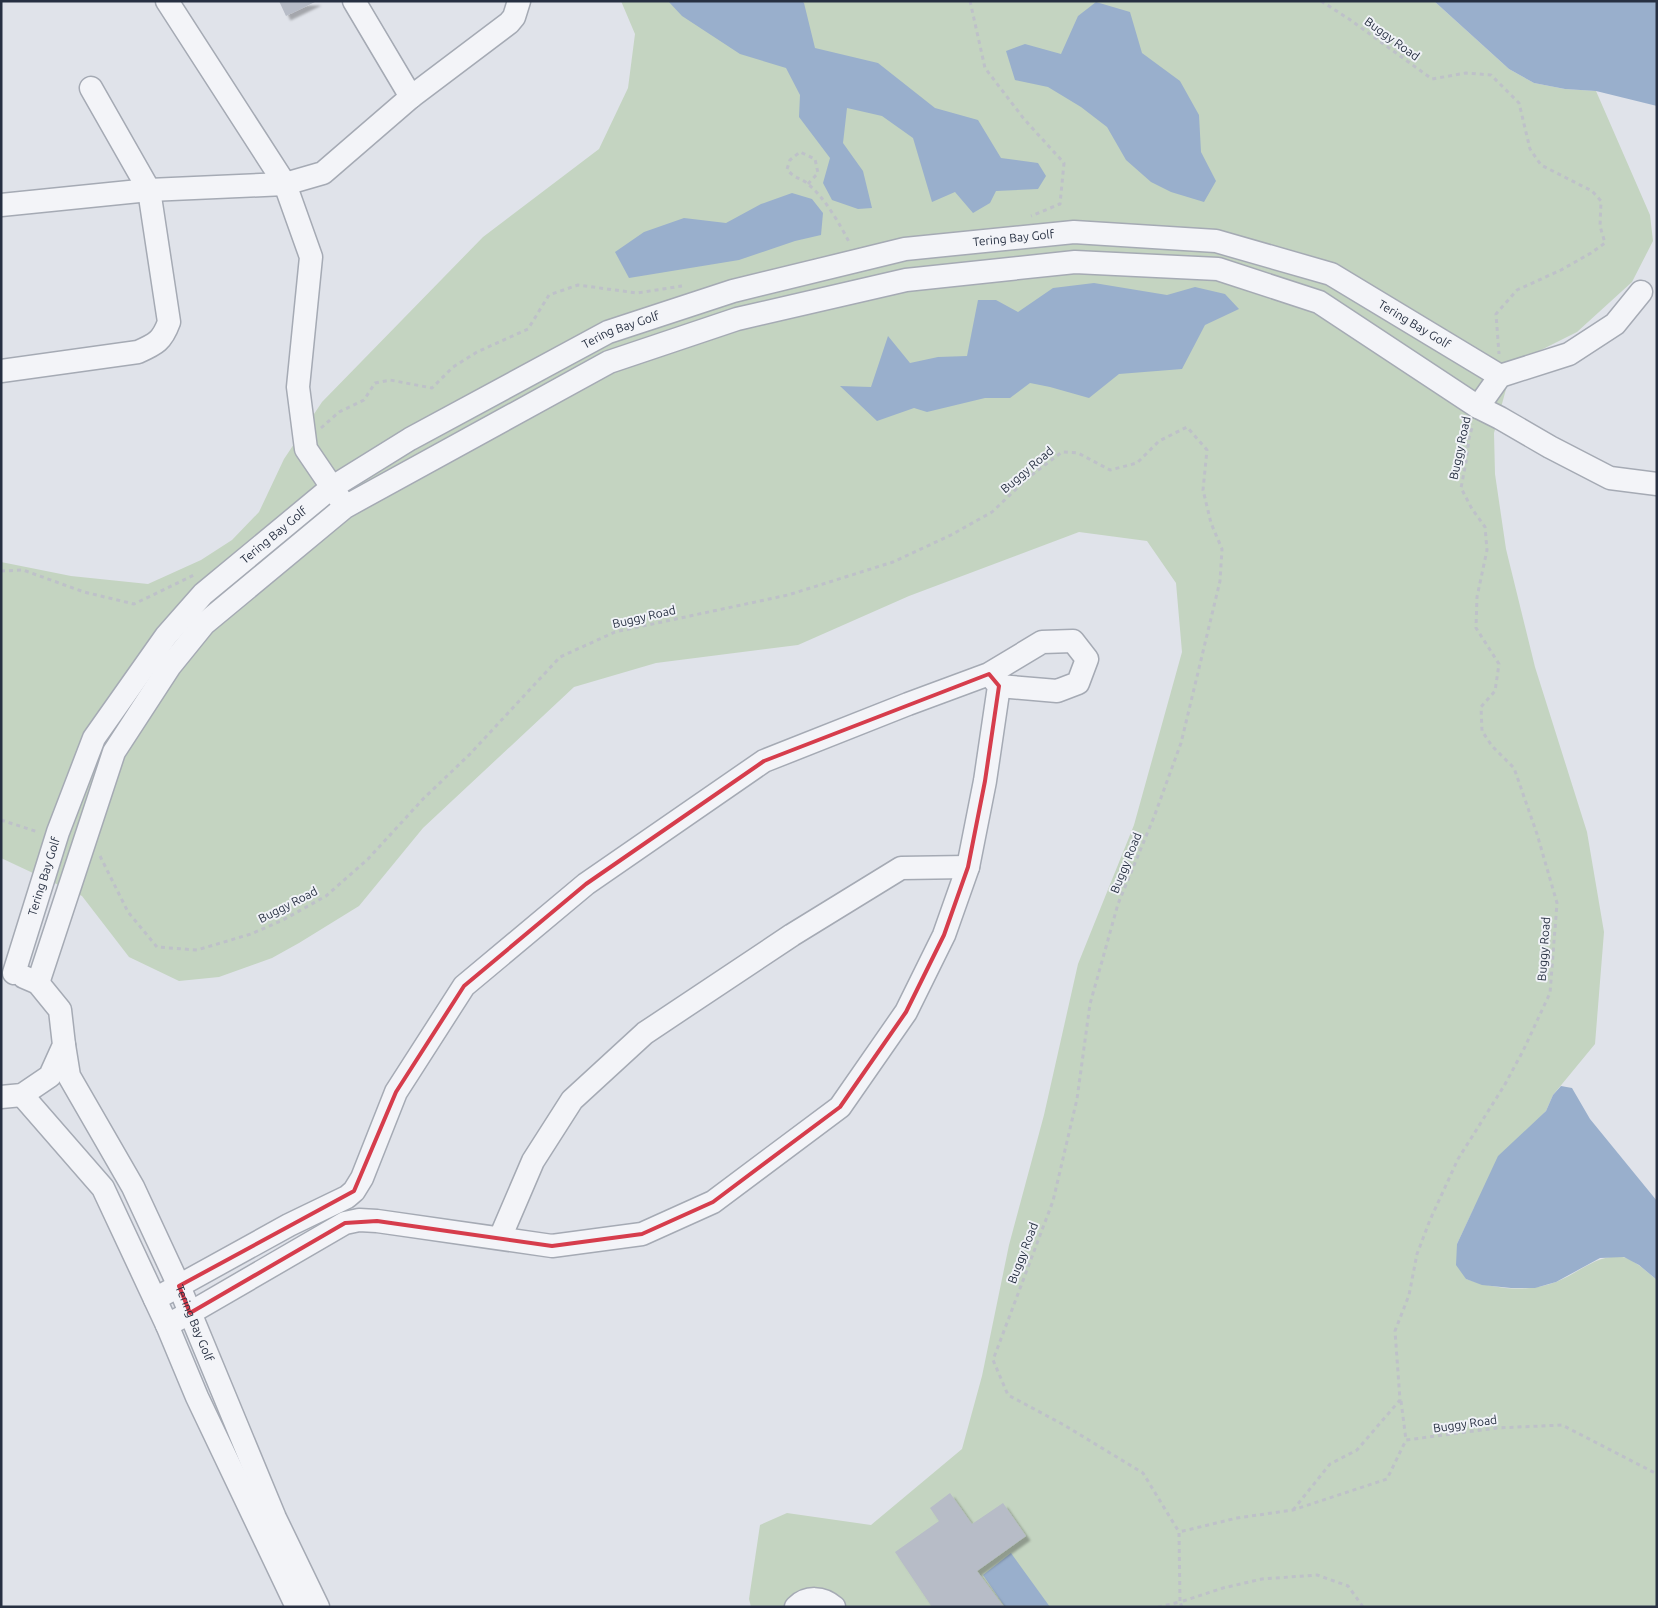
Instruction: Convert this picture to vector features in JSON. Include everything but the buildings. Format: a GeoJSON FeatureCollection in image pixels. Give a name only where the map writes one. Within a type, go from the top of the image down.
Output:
{"type":"FeatureCollection","features":[{"type":"Feature","properties":{"kind":"street"},"geometry":{"type":"LineString","coordinates":[[167,1],[285,184],[311,257],[298,387],[306,449],[345,507]]}},
{"type":"Feature","properties":{"kind":"street"},"geometry":{"type":"LineString","coordinates":[[354,1],[411,98]]}},
{"type":"Feature","properties":{"kind":"street"},"geometry":{"type":"LineString","coordinates":[[1,205],[149,190],[285,184],[323,173],[411,98],[509,23],[514,17],[519,1]]}},
{"type":"Feature","properties":{"kind":"street"},"geometry":{"type":"LineString","coordinates":[[1,371],[138,352],[154,345],[164,335],[169,322],[149,190],[91,88]]}},
{"type":"Feature","properties":{"kind":"street","name":"Tering Bay Golf"},"geometry":{"type":"LineString","coordinates":[[318,1607],[275,1518],[179,1286],[133,1187],[68,1076],[60,1010],[38,983],[8,974],[94,738],[166,636],[203,594],[331,488],[410,439],[608,332],[733,291],[905,249],[1074,232],[1216,241],[1331,274],[1500,376]]}},
{"type":"Feature","properties":{"kind":"street","name":"Tering Bay Golf"},"geometry":{"type":"LineString","coordinates":[[38,983],[114,752],[170,666],[204,624],[345,507],[609,362],[737,320],[906,280],[1075,262],[1218,269],[1319,302],[1478,407],[1550,448],[1610,478],[1657,484]]}},
{"type":"Feature","properties":{"kind":"street"},"geometry":{"type":"LineString","coordinates":[[1478,407],[1500,376],[1569,354],[1615,324],[1642,292]]}},
{"type":"Feature","properties":{"kind":"street"},"geometry":{"type":"LineString","coordinates":[[155,1299],[289,1225],[347,1197],[354,1191],[362,1178],[396,1092],[464,986],[586,884],[764,761],[908,704],[994,680],[986,781],[968,866],[944,935],[906,1012],[840,1107],[713,1202],[642,1234],[552,1246],[359,1220],[345,1223],[167,1325]]}},
{"type":"Feature","properties":{"kind":"street"},"geometry":{"type":"LineString","coordinates":[[500,1238],[533,1160],[572,1100],[645,1033],[792,935],[901,868],[968,866]]}},
{"type":"Feature","properties":{"kind":"street"},"geometry":{"type":"LineString","coordinates":[[64,1045],[50,1076],[12,1096],[103,1188],[167,1325],[197,1397],[297,1607]]}},
{"type":"Feature","properties":{"kind":"street"},"geometry":{"type":"LineString","coordinates":[[796,1607],[808,1599],[819,1599],[829,1602],[834,1607]]}},
{"type":"Feature","properties":{"kind":"path"},"geometry":{"type":"LineString","coordinates":[[970,1],[985,68],[1024,120],[1064,162],[1060,204],[1028,218]]}},
{"type":"Feature","properties":{"kind":"path","name":"Buggy Road"},"geometry":{"type":"LineString","coordinates":[[1321,1],[1432,79],[1466,72],[1490,75],[1519,103],[1530,149],[1541,165],[1592,191],[1601,201],[1600,226],[1605,243],[1561,270],[1517,290],[1496,314],[1496,335],[1501,364],[1500,376]]}},
{"type":"Feature","properties":{"kind":"path"},"geometry":{"type":"LineString","coordinates":[[800,152],[815,159],[818,173],[808,184],[793,177],[787,169],[790,160],[800,152]]}},
{"type":"Feature","properties":{"kind":"path","name":"Buggy Road"},"geometry":{"type":"LineString","coordinates":[[1400,1400],[1395,1331],[1408,1295],[1417,1254],[1430,1220],[1458,1159],[1504,1086],[1523,1051],[1550,993],[1551,984],[1556,902],[1537,834],[1514,768],[1492,746],[1482,731],[1481,707],[1494,691],[1499,664],[1476,628],[1477,596],[1487,550],[1485,527],[1472,509],[1461,488],[1468,438],[1478,407]]}},
{"type":"Feature","properties":{"kind":"path","name":"Buggy Road"},"geometry":{"type":"LineString","coordinates":[[83,845],[95,848],[128,912],[157,948],[197,950],[251,934],[283,920],[326,896],[368,859],[423,799],[470,754],[560,657],[615,632],[788,596],[893,562],[951,535],[992,512],[1029,477],[1062,452],[1078,453],[1110,470],[1137,463],[1159,441],[1187,427],[1207,450],[1203,490],[1211,523],[1222,550],[1220,581],[1181,743],[1154,817],[1118,904],[1090,1004],[1077,1099],[1053,1201],[993,1360],[1008,1395],[1064,1424],[1142,1473],[1179,1532]]}},
{"type":"Feature","properties":{"kind":"path"},"geometry":{"type":"LineString","coordinates":[[1,820],[57,837]]}},
{"type":"Feature","properties":{"kind":"path"},"geometry":{"type":"LineString","coordinates":[[1182,1607],[1180,1602],[1179,1532],[1237,1518],[1293,1510],[1387,1479],[1406,1440],[1400,1400]]}},
{"type":"Feature","properties":{"kind":"path"},"geometry":{"type":"LineString","coordinates":[[1293,1510],[1330,1464],[1357,1450],[1400,1400]]}},
{"type":"Feature","properties":{"kind":"path","name":"Buggy Road"},"geometry":{"type":"LineString","coordinates":[[1406,1440],[1497,1428],[1562,1425],[1657,1474]]}},
{"type":"Feature","properties":{"kind":"path"},"geometry":{"type":"LineString","coordinates":[[1158,1607],[1262,1579],[1317,1574],[1348,1586],[1363,1607]]}},
{"type":"Feature","properties":{"kind":"highlighted area"},"geometry":{"type":"Polygon","coordinates":[[[989,674],[999,686],[985,781],[968,867],[944,935],[906,1012],[840,1107],[713,1202],[642,1234],[552,1246],[377,1221],[345,1223],[190,1313],[179,1286],[354,1191],[396,1092],[464,986],[586,884],[764,761],[989,674]]]}},
{"type":"Feature","properties":{"kind":"green space"},"geometry":{"type":"Polygon","coordinates":[[[621,1],[1434,1],[1509,69],[1534,83],[1565,89],[1596,91],[1650,215],[1653,241],[1632,282],[1577,332],[1527,357],[1511,371],[1494,433],[1495,474],[1506,549],[1535,667],[1587,832],[1604,932],[1595,1044],[1553,1095],[1546,1111],[1530,1128],[1474,1208],[1457,1244],[1466,1279],[1499,1287],[1534,1288],[1556,1282],[1596,1261],[1613,1257],[1631,1260],[1657,1280],[1657,1607],[751,1607],[749,1599],[760,1525],[787,1513],[871,1525],[962,1449],[982,1376],[1009,1245],[1044,1115],[1078,964],[1134,825],[1182,652],[1176,583],[1147,541],[1079,532],[909,596],[798,645],[656,663],[574,687],[423,828],[359,906],[272,958],[219,977],[179,981],[129,957],[82,896],[1,858],[1,562],[71,576],[148,584],[201,560],[232,540],[259,512],[284,459],[322,402],[483,237],[599,149],[628,88],[635,34],[621,1]]]}},
{"type":"Feature","properties":{"kind":"water"},"geometry":{"type":"Polygon","coordinates":[[[668,1],[802,1],[815,48],[878,63],[935,108],[978,120],[1001,158],[1038,163],[1046,176],[1038,189],[996,191],[990,203],[973,213],[955,192],[932,202],[913,138],[882,116],[847,108],[843,143],[863,171],[872,208],[858,209],[832,200],[823,183],[830,158],[799,117],[800,95],[786,68],[740,54],[682,16],[668,1]]]}},
{"type":"Feature","properties":{"kind":"water"},"geometry":{"type":"Polygon","coordinates":[[[1434,1],[1657,1],[1657,106],[1596,91],[1565,89],[1534,83],[1509,69],[1434,1]]]}},
{"type":"Feature","properties":{"kind":"water"},"geometry":{"type":"Polygon","coordinates":[[[1096,2],[1130,12],[1142,53],[1180,81],[1199,115],[1201,152],[1216,181],[1204,202],[1171,192],[1151,182],[1126,160],[1107,127],[1081,107],[1048,87],[1015,80],[1006,51],[1025,44],[1061,54],[1078,16],[1096,2]]]}},
{"type":"Feature","properties":{"kind":"water"},"geometry":{"type":"Polygon","coordinates":[[[792,193],[812,199],[823,213],[821,235],[795,241],[739,260],[629,278],[615,252],[644,232],[684,218],[726,223],[761,204],[792,193]]]}},
{"type":"Feature","properties":{"kind":"water"},"geometry":{"type":"Polygon","coordinates":[[[1094,283],[1167,295],[1195,287],[1225,294],[1239,309],[1205,325],[1182,369],[1119,374],[1089,398],[1030,383],[1010,398],[985,398],[927,412],[914,408],[877,421],[840,386],[871,387],[888,336],[910,363],[938,357],[967,356],[978,300],[996,300],[1018,312],[1053,288],[1094,283]]]}},
{"type":"Feature","properties":{"kind":"water"},"geometry":{"type":"Polygon","coordinates":[[[1561,1086],[1572,1088],[1590,1119],[1657,1201],[1657,1280],[1639,1265],[1624,1257],[1600,1258],[1556,1282],[1535,1288],[1482,1285],[1466,1279],[1456,1265],[1457,1244],[1498,1156],[1546,1111],[1553,1095],[1561,1086]]]}},
{"type":"Feature","properties":{"kind":"water"},"geometry":{"type":"Polygon","coordinates":[[[1011,1553],[1050,1607],[1005,1607],[983,1575],[1011,1553]]]}}]}
